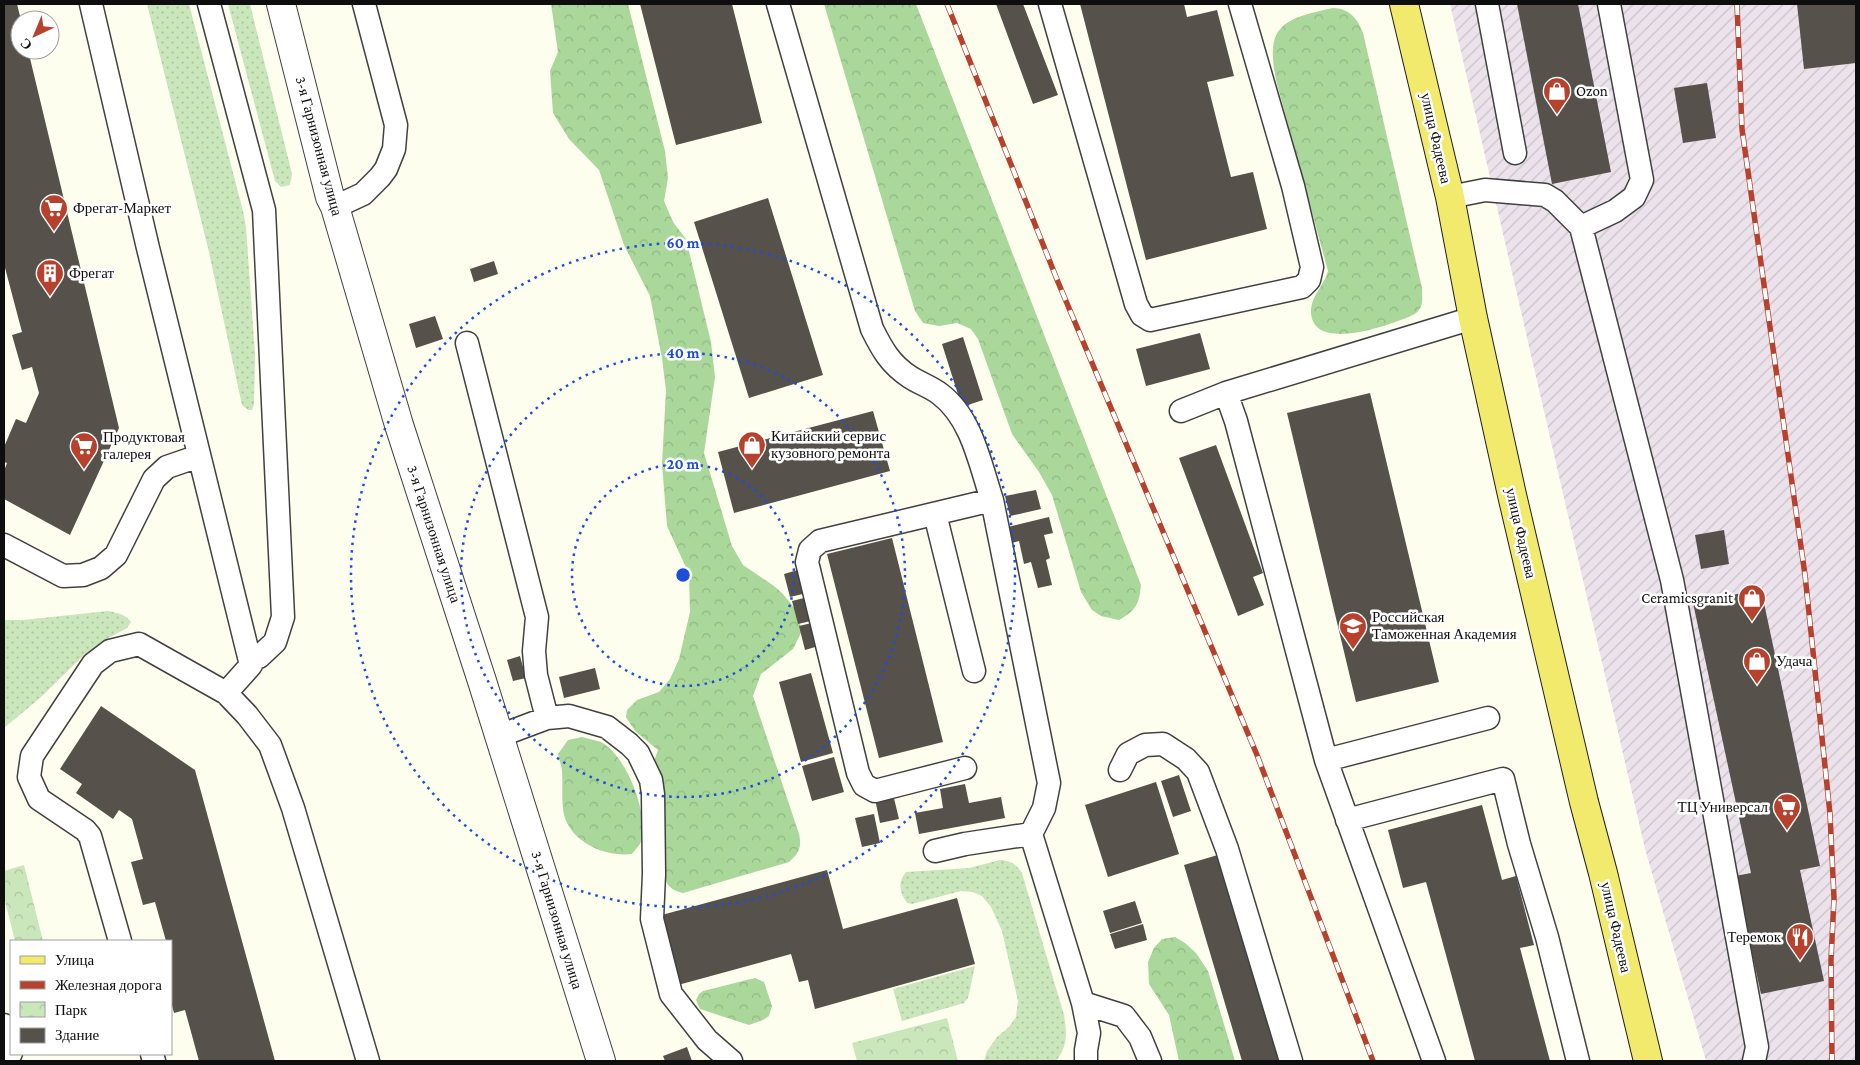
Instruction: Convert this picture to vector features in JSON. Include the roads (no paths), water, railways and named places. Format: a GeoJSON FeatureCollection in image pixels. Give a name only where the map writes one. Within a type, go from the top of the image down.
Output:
{"type":"FeatureCollection","features":[{"type":"Feature","properties":{"kind":"main road","name":"улица Фадеева"},"geometry":{"type":"LineString","coordinates":[[1404,4],[1450,197],[1473,318],[1584,802],[1648,1061]]}},
{"type":"Feature","properties":{"kind":"street","name":"3-я Гарнизонная улица"},"geometry":{"type":"LineString","coordinates":[[281,4],[330,197],[335,207],[399,425],[601,1061]]}},
{"type":"Feature","properties":{"kind":"lane"},"geometry":{"type":"LineString","coordinates":[[91,4],[251,665],[226,693]]}},
{"type":"Feature","properties":{"kind":"lane"},"geometry":{"type":"LineString","coordinates":[[209,4],[264,210],[283,617],[275,642],[259,657]]}},
{"type":"Feature","properties":{"kind":"lane"},"geometry":{"type":"LineString","coordinates":[[335,207],[363,194],[380,178],[394,149],[396,125],[364,4]]}},
{"type":"Feature","properties":{"kind":"lane"},"geometry":{"type":"LineString","coordinates":[[778,4],[872,329],[883,353],[908,376],[940,394],[958,413],[970,434],[992,500],[1048,783],[1044,808],[1030,834],[1083,1003],[1089,1033],[1086,1061]]}},
{"type":"Feature","properties":{"kind":"lane"},"geometry":{"type":"LineString","coordinates":[[1050,4],[1136,304],[1142,315],[1150,320],[1302,288],[1309,280],[1312,267],[1293,186],[1240,4]]}},
{"type":"Feature","properties":{"kind":"lane"},"geometry":{"type":"LineString","coordinates":[[1487,4],[1515,153]]}},
{"type":"Feature","properties":{"kind":"lane"},"geometry":{"type":"LineString","coordinates":[[1581,226],[1615,211],[1634,197],[1642,180],[1609,4]]}},
{"type":"Feature","properties":{"kind":"lane"},"geometry":{"type":"LineString","coordinates":[[1450,197],[1485,190],[1545,195],[1555,201],[1581,226],[1672,580],[1757,1047],[1754,1061]]}},
{"type":"Feature","properties":{"kind":"lane"},"geometry":{"type":"LineString","coordinates":[[1181,411],[1226,393],[1473,318]]}},
{"type":"Feature","properties":{"kind":"lane"},"geometry":{"type":"LineString","coordinates":[[467,343],[537,617],[534,651],[536,675],[548,718]]}},
{"type":"Feature","properties":{"kind":"lane"},"geometry":{"type":"LineString","coordinates":[[1226,393],[1236,421],[1326,760],[1434,1061]]}},
{"type":"Feature","properties":{"kind":"lane"},"geometry":{"type":"LineString","coordinates":[[4,545],[63,576],[83,575],[101,568],[116,555],[154,479],[167,467],[199,456]]}},
{"type":"Feature","properties":{"kind":"lane"},"geometry":{"type":"LineString","coordinates":[[965,768],[875,790],[864,785],[858,773],[807,562],[810,550],[820,541],[992,500]]}},
{"type":"Feature","properties":{"kind":"lane"},"geometry":{"type":"LineString","coordinates":[[936,514],[974,671]]}},
{"type":"Feature","properties":{"kind":"lane"},"geometry":{"type":"LineString","coordinates":[[120,940],[90,836],[85,830],[40,799],[29,778],[32,756],[94,664],[110,651],[139,644],[226,693],[247,715],[270,745],[293,808],[368,1061]]}},
{"type":"Feature","properties":{"kind":"lane"},"geometry":{"type":"LineString","coordinates":[[499,736],[548,718],[569,716],[607,728],[638,753],[651,780],[654,794],[652,918],[671,994],[706,1040],[731,1061]]}},
{"type":"Feature","properties":{"kind":"lane"},"geometry":{"type":"LineString","coordinates":[[1326,760],[1488,718]]}},
{"type":"Feature","properties":{"kind":"lane"},"geometry":{"type":"LineString","coordinates":[[1120,770],[1128,754],[1145,745],[1163,744],[1186,759],[1198,772],[1227,849],[1291,1061]]}},
{"type":"Feature","properties":{"kind":"lane"},"geometry":{"type":"LineString","coordinates":[[1347,820],[1503,779],[1519,844],[1547,937],[1578,1061]]}},
{"type":"Feature","properties":{"kind":"lane"},"geometry":{"type":"LineString","coordinates":[[935,851],[965,844],[1030,834]]}},
{"type":"Feature","properties":{"kind":"lane"},"geometry":{"type":"LineString","coordinates":[[1083,1003],[1124,1016],[1140,1037],[1150,1061]]}},
{"type":"Feature","properties":{"kind":"lane"},"geometry":{"type":"LineString","coordinates":[[4,1025],[10,1049]]}},
{"type":"Feature","properties":{"kind":"railway"},"geometry":{"type":"LineString","coordinates":[[947,4],[1058,282],[1257,755],[1373,1061]]}},
{"type":"Feature","properties":{"kind":"railway"},"geometry":{"type":"LineString","coordinates":[[1737,4],[1742,129],[1805,575],[1830,814],[1834,898],[1831,960],[1832,1061]]}},
{"type":"Feature","properties":{"kind":"place","name":"Ozon"},"geometry":{"type":"Point","coordinates":[1557,115]}},
{"type":"Feature","properties":{"kind":"place","name":"Фрегат-Маркет"},"geometry":{"type":"Point","coordinates":[54,232]}},
{"type":"Feature","properties":{"kind":"place","name":"Фрегат"},"geometry":{"type":"Point","coordinates":[50,297]}},
{"type":"Feature","properties":{"kind":"place","name":"Китайский сервис кузовного ремонта"},"geometry":{"type":"Point","coordinates":[752,469]}},
{"type":"Feature","properties":{"kind":"place","name":"Продуктовая галерея"},"geometry":{"type":"Point","coordinates":[84,470]}},
{"type":"Feature","properties":{"kind":"place","name":"Ceramicsgranit"},"geometry":{"type":"Point","coordinates":[1752,622]}},
{"type":"Feature","properties":{"kind":"place","name":"Российская Таможенная Академия"},"geometry":{"type":"Point","coordinates":[1353,650]}},
{"type":"Feature","properties":{"kind":"place","name":"Удача"},"geometry":{"type":"Point","coordinates":[1757,685]}},
{"type":"Feature","properties":{"kind":"place","name":"ТЦ Универсал"},"geometry":{"type":"Point","coordinates":[1787,831]}},
{"type":"Feature","properties":{"kind":"place","name":"Теремок"},"geometry":{"type":"Point","coordinates":[1800,961]}}]}
